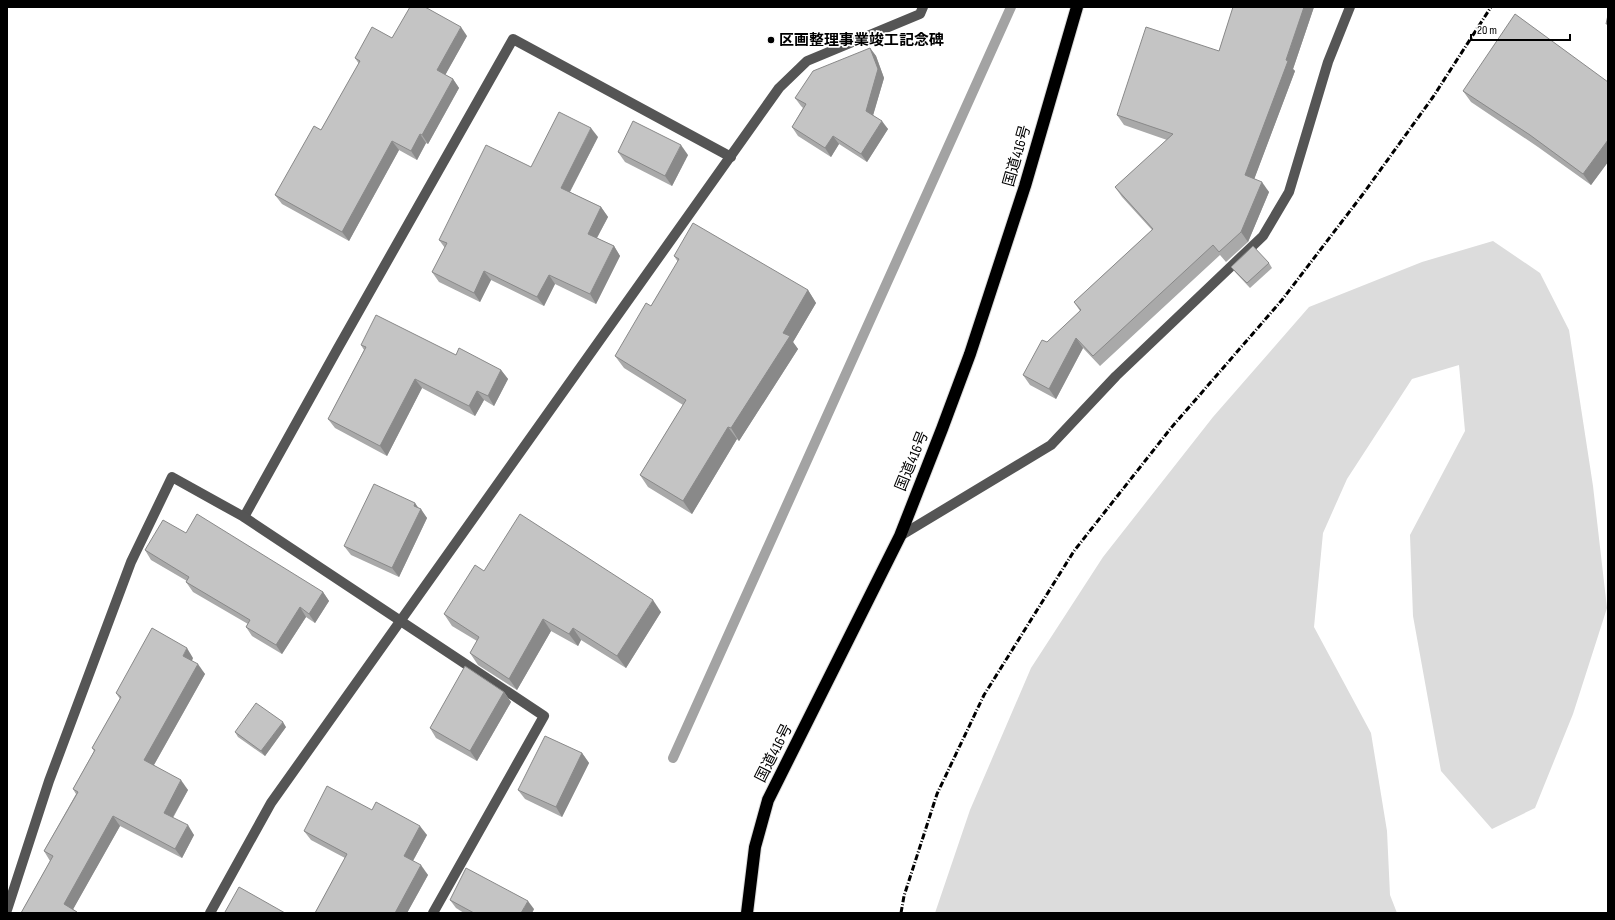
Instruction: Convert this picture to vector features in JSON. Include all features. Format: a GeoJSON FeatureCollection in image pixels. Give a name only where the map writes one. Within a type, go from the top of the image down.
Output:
{"type":"FeatureCollection","features":[{"type":"Feature","properties":{"kind":"highway","name":"国道416号"},"geometry":{"type":"LineString","coordinates":[[747,913],[755,847],[768,800],[900,536],[972,347],[1025,186],[1077,7]]}},
{"type":"Feature","properties":{"kind":"street"},"geometry":{"type":"LineString","coordinates":[[210,913],[271,803],[779,88],[807,61],[920,14],[923,7]]}},
{"type":"Feature","properties":{"kind":"street"},"geometry":{"type":"LineString","coordinates":[[900,536],[1051,445],[1116,376],[1263,236],[1289,192],[1328,62],[1350,7]]}},
{"type":"Feature","properties":{"kind":"street"},"geometry":{"type":"LineString","coordinates":[[244,518],[338,348],[513,39],[731,157]]}},
{"type":"Feature","properties":{"kind":"street"},"geometry":{"type":"LineString","coordinates":[[7,910],[49,781],[131,562],[172,477],[244,518],[544,716],[433,913]]}},
{"type":"Feature","properties":{"kind":"shaded area"},"geometry":{"type":"Polygon","coordinates":[[[1493,241],[1540,273],[1569,330],[1593,486],[1607,608],[1573,714],[1535,808],[1492,829],[1441,771],[1413,616],[1410,535],[1465,431],[1459,365],[1412,379],[1347,479],[1323,533],[1314,627],[1371,733],[1387,831],[1390,895],[1397,913],[935,913],[970,810],[1031,668],[1103,557],[1213,417],[1309,307],[1422,262],[1493,241]]]}},
{"type":"Feature","properties":{"kind":"building"},"geometry":{"type":"Polygon","coordinates":[[[410,7],[425,7],[461,27],[437,70],[453,79],[422,135],[420,134],[411,151],[392,141],[342,232],[275,195],[314,126],[321,130],[360,61],[355,58],[372,27],[392,38],[410,7]]]}},
{"type":"Feature","properties":{"kind":"building"},"geometry":{"type":"Polygon","coordinates":[[[1233,7],[1304,7],[1286,60],[1288,61],[1245,175],[1262,182],[1241,232],[1219,252],[1213,245],[1093,356],[1076,338],[1049,389],[1023,375],[1042,340],[1047,342],[1081,310],[1074,302],[1153,229],[1115,187],[1173,134],[1117,115],[1146,27],[1219,51],[1233,7]]]}},
{"type":"Feature","properties":{"kind":"building"},"geometry":{"type":"Polygon","coordinates":[[[1515,14],[1608,82],[1608,140],[1583,174],[1530,135],[1463,91],[1515,14]]]}},
{"type":"Feature","properties":{"kind":"building"},"geometry":{"type":"Polygon","coordinates":[[[870,48],[878,69],[866,111],[882,121],[861,154],[833,136],[825,148],[792,127],[806,104],[795,98],[813,71],[870,48]]]}},
{"type":"Feature","properties":{"kind":"building"},"geometry":{"type":"Polygon","coordinates":[[[559,112],[591,128],[561,188],[601,207],[588,234],[614,246],[590,294],[549,275],[537,297],[484,271],[474,293],[432,272],[447,243],[439,240],[486,145],[531,167],[559,112]]]}},
{"type":"Feature","properties":{"kind":"building"},"geometry":{"type":"Polygon","coordinates":[[[633,121],[681,145],[665,176],[618,152],[633,121]]]}},
{"type":"Feature","properties":{"kind":"building"},"geometry":{"type":"Polygon","coordinates":[[[693,223],[808,290],[783,333],[790,336],[731,428],[728,427],[683,501],[640,475],[686,400],[615,356],[646,303],[651,306],[679,259],[674,256],[693,223]]]}},
{"type":"Feature","properties":{"kind":"building"},"geometry":{"type":"Polygon","coordinates":[[[1253,246],[1269,263],[1247,283],[1231,267],[1253,246]]]}},
{"type":"Feature","properties":{"kind":"building"},"geometry":{"type":"Polygon","coordinates":[[[376,315],[456,355],[459,348],[501,370],[488,396],[477,391],[469,406],[415,379],[380,446],[328,419],[366,347],[361,345],[376,315]]]}},
{"type":"Feature","properties":{"kind":"building"},"geometry":{"type":"Polygon","coordinates":[[[374,484],[415,503],[414,506],[421,509],[392,568],[344,546],[374,484]]]}},
{"type":"Feature","properties":{"kind":"building"},"geometry":{"type":"Polygon","coordinates":[[[197,514],[323,592],[309,614],[300,607],[276,645],[246,627],[250,620],[186,582],[189,577],[145,550],[163,520],[186,533],[197,514]]]}},
{"type":"Feature","properties":{"kind":"building"},"geometry":{"type":"Polygon","coordinates":[[[520,514],[653,600],[617,656],[573,628],[569,634],[543,619],[509,679],[470,653],[479,637],[444,614],[475,565],[484,571],[520,514]]]}},
{"type":"Feature","properties":{"kind":"building"},"geometry":{"type":"Polygon","coordinates":[[[152,628],[187,648],[183,656],[198,664],[144,760],[181,780],[164,813],[188,825],[175,849],[113,816],[64,904],[77,912],[21,913],[53,856],[44,851],[78,792],[73,789],[95,750],[92,748],[121,697],[116,693],[152,628]]]}},
{"type":"Feature","properties":{"kind":"building"},"geometry":{"type":"Polygon","coordinates":[[[465,666],[504,692],[470,751],[430,728],[465,666]]]}},
{"type":"Feature","properties":{"kind":"building"},"geometry":{"type":"Polygon","coordinates":[[[256,703],[283,722],[261,751],[235,732],[256,703]]]}},
{"type":"Feature","properties":{"kind":"building"},"geometry":{"type":"Polygon","coordinates":[[[545,736],[582,753],[556,807],[518,790],[545,736]]]}},
{"type":"Feature","properties":{"kind":"building"},"geometry":{"type":"Polygon","coordinates":[[[327,786],[372,810],[376,802],[420,826],[404,856],[421,865],[395,913],[315,913],[347,854],[304,831],[327,786]]]}},
{"type":"Feature","properties":{"kind":"building"},"geometry":{"type":"Polygon","coordinates":[[[466,868],[528,901],[521,913],[474,913],[450,900],[466,868]]]}},
{"type":"Feature","properties":{"kind":"building"},"geometry":{"type":"Polygon","coordinates":[[[239,887],[285,913],[226,913],[225,912],[239,887]]]}},
{"type":"Feature","properties":{"kind":"waterway"},"geometry":{"type":"LineString","coordinates":[[673,758],[1011,7]]}},
{"type":"Feature","properties":{"kind":"railway"},"geometry":{"type":"LineString","coordinates":[[901,913],[904,896],[937,794],[984,695],[1074,551],[1171,428],[1282,300],[1363,194],[1433,97],[1491,7]]}},
{"type":"Feature","properties":{"kind":"place","name":"区画整理事業竣工記念碑"},"geometry":{"type":"Point","coordinates":[771,40]}}]}
